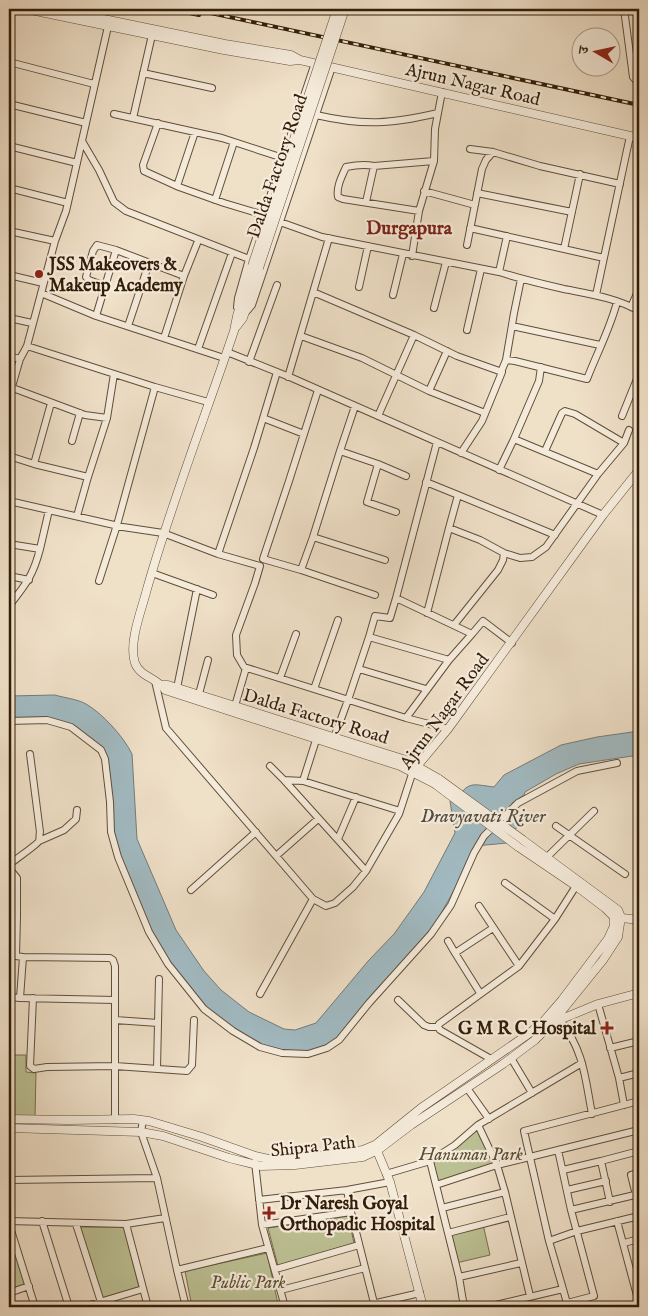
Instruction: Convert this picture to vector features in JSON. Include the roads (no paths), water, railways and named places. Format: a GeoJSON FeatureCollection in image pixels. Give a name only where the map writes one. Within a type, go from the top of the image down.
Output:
{"type":"FeatureCollection","features":[{"type":"Feature","properties":{"kind":"street","name":"Ajrun Nagar Road"},"geometry":{"type":"LineString","coordinates":[[26,9],[291,55],[300,60],[639,138]]}},
{"type":"Feature","properties":{"kind":"street","name":"Ajrun Nagar Road"},"geometry":{"type":"LineString","coordinates":[[55,9],[152,35],[290,62],[300,60]]}},
{"type":"Feature","properties":{"kind":"street","name":"Dalda Factory Road"},"geometry":{"type":"LineString","coordinates":[[337,9],[253,265],[240,317],[208,402],[163,533],[138,623],[133,649],[135,665],[144,674],[159,683],[398,757],[437,781],[618,917]]}},
{"type":"Feature","properties":{"kind":"street","name":"Dalda Factory Road"},"geometry":{"type":"LineString","coordinates":[[253,265],[345,9]]}},
{"type":"Feature","properties":{"kind":"street"},"geometry":{"type":"LineString","coordinates":[[624,9],[633,77],[639,84]]}},
{"type":"Feature","properties":{"kind":"street"},"geometry":{"type":"LineString","coordinates":[[9,397],[20,359],[27,346],[55,241],[68,203],[109,23]]}},
{"type":"Feature","properties":{"kind":"street"},"geometry":{"type":"LineString","coordinates":[[133,118],[152,35]]}},
{"type":"Feature","properties":{"kind":"street"},"geometry":{"type":"LineString","coordinates":[[9,62],[94,84]]}},
{"type":"Feature","properties":{"kind":"street"},"geometry":{"type":"LineString","coordinates":[[240,317],[238,298],[253,265],[264,215],[315,63]]}},
{"type":"Feature","properties":{"kind":"street"},"geometry":{"type":"LineString","coordinates":[[240,317],[252,305],[332,67]]}},
{"type":"Feature","properties":{"kind":"street"},"geometry":{"type":"LineString","coordinates":[[143,73],[212,88]]}},
{"type":"Feature","properties":{"kind":"street"},"geometry":{"type":"LineString","coordinates":[[412,256],[419,211],[434,161],[436,130],[442,92]]}},
{"type":"Feature","properties":{"kind":"street"},"geometry":{"type":"LineString","coordinates":[[9,104],[86,123]]}},
{"type":"Feature","properties":{"kind":"street"},"geometry":{"type":"LineString","coordinates":[[316,115],[343,121],[372,124],[438,113]]}},
{"type":"Feature","properties":{"kind":"street"},"geometry":{"type":"LineString","coordinates":[[114,114],[234,142],[283,158]]}},
{"type":"Feature","properties":{"kind":"street"},"geometry":{"type":"LineString","coordinates":[[158,123],[143,165],[144,171],[176,186],[264,215]]}},
{"type":"Feature","properties":{"kind":"street"},"geometry":{"type":"LineString","coordinates":[[176,186],[195,132]]}},
{"type":"Feature","properties":{"kind":"street"},"geometry":{"type":"LineString","coordinates":[[596,296],[630,136]]}},
{"type":"Feature","properties":{"kind":"street"},"geometry":{"type":"LineString","coordinates":[[82,141],[99,170],[114,202],[126,212],[232,253],[253,265]]}},
{"type":"Feature","properties":{"kind":"street"},"geometry":{"type":"LineString","coordinates":[[215,200],[234,142]]}},
{"type":"Feature","properties":{"kind":"street"},"geometry":{"type":"LineString","coordinates":[[9,146],[77,163]]}},
{"type":"Feature","properties":{"kind":"street"},"geometry":{"type":"LineString","coordinates":[[470,149],[494,152],[540,166],[620,184]]}},
{"type":"Feature","properties":{"kind":"street"},"geometry":{"type":"LineString","coordinates":[[467,245],[482,169],[486,160],[494,152]]}},
{"type":"Feature","properties":{"kind":"street"},"geometry":{"type":"LineString","coordinates":[[419,211],[343,199],[338,197],[338,191],[346,167],[364,164],[374,166],[434,161]]}},
{"type":"Feature","properties":{"kind":"street"},"geometry":{"type":"LineString","coordinates":[[366,202],[374,166]]}},
{"type":"Feature","properties":{"kind":"street"},"geometry":{"type":"LineString","coordinates":[[564,249],[580,174]]}},
{"type":"Feature","properties":{"kind":"street"},"geometry":{"type":"LineString","coordinates":[[9,188],[68,203]]}},
{"type":"Feature","properties":{"kind":"street"},"geometry":{"type":"LineString","coordinates":[[424,191],[475,205]]}},
{"type":"Feature","properties":{"kind":"street"},"geometry":{"type":"LineString","coordinates":[[477,193],[572,212]]}},
{"type":"Feature","properties":{"kind":"street"},"geometry":{"type":"LineString","coordinates":[[280,222],[329,238],[499,272],[521,279],[596,296],[631,306],[639,311]]}},
{"type":"Feature","properties":{"kind":"street"},"geometry":{"type":"LineString","coordinates":[[470,228],[604,258]]}},
{"type":"Feature","properties":{"kind":"street"},"geometry":{"type":"LineString","coordinates":[[9,230],[55,241]]}},
{"type":"Feature","properties":{"kind":"street"},"geometry":{"type":"LineString","coordinates":[[499,272],[507,236]]}},
{"type":"Feature","properties":{"kind":"street"},"geometry":{"type":"LineString","coordinates":[[288,376],[329,238]]}},
{"type":"Feature","properties":{"kind":"street"},"geometry":{"type":"LineString","coordinates":[[164,338],[198,240]]}},
{"type":"Feature","properties":{"kind":"street"},"geometry":{"type":"LineString","coordinates":[[105,286],[86,279],[95,245],[116,250],[184,276]]}},
{"type":"Feature","properties":{"kind":"street"},"geometry":{"type":"LineString","coordinates":[[359,287],[368,246]]}},
{"type":"Feature","properties":{"kind":"street"},"geometry":{"type":"LineString","coordinates":[[96,316],[116,250]]}},
{"type":"Feature","properties":{"kind":"street"},"geometry":{"type":"LineString","coordinates":[[198,349],[232,253]]}},
{"type":"Feature","properties":{"kind":"street"},"geometry":{"type":"LineString","coordinates":[[394,294],[403,254]]}},
{"type":"Feature","properties":{"kind":"street"},"geometry":{"type":"LineString","coordinates":[[434,308],[446,262]]}},
{"type":"Feature","properties":{"kind":"street"},"geometry":{"type":"LineString","coordinates":[[128,326],[148,263]]}},
{"type":"Feature","properties":{"kind":"street"},"geometry":{"type":"LineString","coordinates":[[468,330],[481,269]]}},
{"type":"Feature","properties":{"kind":"street"},"geometry":{"type":"LineString","coordinates":[[9,275],[43,283]]}},
{"type":"Feature","properties":{"kind":"street"},"geometry":{"type":"LineString","coordinates":[[461,453],[485,413],[506,360],[521,279]]}},
{"type":"Feature","properties":{"kind":"street"},"geometry":{"type":"LineString","coordinates":[[250,362],[277,285]]}},
{"type":"Feature","properties":{"kind":"street"},"geometry":{"type":"LineString","coordinates":[[631,306],[639,288]]}},
{"type":"Feature","properties":{"kind":"street"},"geometry":{"type":"LineString","coordinates":[[313,292],[447,351],[501,372]]}},
{"type":"Feature","properties":{"kind":"street"},"geometry":{"type":"LineString","coordinates":[[41,293],[96,316],[198,349],[250,362],[288,376],[603,515]]}},
{"type":"Feature","properties":{"kind":"street"},"geometry":{"type":"LineString","coordinates":[[506,360],[587,379],[611,324],[617,302]]}},
{"type":"Feature","properties":{"kind":"street"},"geometry":{"type":"LineString","coordinates":[[9,318],[32,323]]}},
{"type":"Feature","properties":{"kind":"street"},"geometry":{"type":"LineString","coordinates":[[512,326],[600,346]]}},
{"type":"Feature","properties":{"kind":"street"},"geometry":{"type":"LineString","coordinates":[[378,416],[414,335]]}},
{"type":"Feature","properties":{"kind":"street"},"geometry":{"type":"LineString","coordinates":[[301,336],[362,358],[428,391],[485,413]]}},
{"type":"Feature","properties":{"kind":"street"},"geometry":{"type":"LineString","coordinates":[[27,346],[208,402]]}},
{"type":"Feature","properties":{"kind":"street"},"geometry":{"type":"LineString","coordinates":[[428,391],[447,351]]}},
{"type":"Feature","properties":{"kind":"street"},"geometry":{"type":"LineString","coordinates":[[9,356],[20,359]]}},
{"type":"Feature","properties":{"kind":"street"},"geometry":{"type":"LineString","coordinates":[[499,470],[539,381],[541,367]]}},
{"type":"Feature","properties":{"kind":"street"},"geometry":{"type":"LineString","coordinates":[[218,554],[277,372]]}},
{"type":"Feature","properties":{"kind":"street"},"geometry":{"type":"LineString","coordinates":[[77,516],[107,418],[114,374]]}},
{"type":"Feature","properties":{"kind":"street"},"geometry":{"type":"LineString","coordinates":[[622,416],[639,374]]}},
{"type":"Feature","properties":{"kind":"street"},"geometry":{"type":"LineString","coordinates":[[99,581],[117,525],[155,387]]}},
{"type":"Feature","properties":{"kind":"street"},"geometry":{"type":"LineString","coordinates":[[11,388],[80,413],[107,418]]}},
{"type":"Feature","properties":{"kind":"street"},"geometry":{"type":"LineString","coordinates":[[318,390],[255,583],[236,635],[237,655],[246,668],[406,718],[448,729]]}},
{"type":"Feature","properties":{"kind":"street"},"geometry":{"type":"LineString","coordinates":[[34,464],[51,403]]}},
{"type":"Feature","properties":{"kind":"street"},"geometry":{"type":"LineString","coordinates":[[301,570],[355,406]]}},
{"type":"Feature","properties":{"kind":"street"},"geometry":{"type":"LineString","coordinates":[[545,450],[562,413],[565,411],[575,414],[624,443]]}},
{"type":"Feature","properties":{"kind":"street"},"geometry":{"type":"LineString","coordinates":[[72,441],[80,413]]}},
{"type":"Feature","properties":{"kind":"street"},"geometry":{"type":"LineString","coordinates":[[262,418],[304,434]]}},
{"type":"Feature","properties":{"kind":"street"},"geometry":{"type":"LineString","coordinates":[[448,528],[480,540],[504,553],[520,558],[532,556],[546,547],[598,474],[624,443],[629,430]]}},
{"type":"Feature","properties":{"kind":"street"},"geometry":{"type":"LineString","coordinates":[[514,439],[545,450],[598,474]]}},
{"type":"Feature","properties":{"kind":"street"},"geometry":{"type":"LineString","coordinates":[[334,738],[375,616],[390,618],[437,442]]}},
{"type":"Feature","properties":{"kind":"street"},"geometry":{"type":"LineString","coordinates":[[340,451],[406,476]]}},
{"type":"Feature","properties":{"kind":"street"},"geometry":{"type":"LineString","coordinates":[[9,456],[88,477]]}},
{"type":"Feature","properties":{"kind":"street"},"geometry":{"type":"LineString","coordinates":[[378,464],[367,502],[396,512]]}},
{"type":"Feature","properties":{"kind":"street","name":"Ajrun Nagar Road"},"geometry":{"type":"LineString","coordinates":[[313,899],[326,906],[335,903],[353,887],[366,871],[400,811],[416,769],[512,643],[603,515],[639,470]]}},
{"type":"Feature","properties":{"kind":"street"},"geometry":{"type":"LineString","coordinates":[[426,482],[554,535]]}},
{"type":"Feature","properties":{"kind":"street"},"geometry":{"type":"LineString","coordinates":[[427,613],[458,495]]}},
{"type":"Feature","properties":{"kind":"street"},"geometry":{"type":"LineString","coordinates":[[9,501],[117,525],[163,533],[218,554],[260,566]]}},
{"type":"Feature","properties":{"kind":"street"},"geometry":{"type":"LineString","coordinates":[[9,606],[35,569],[49,510]]}},
{"type":"Feature","properties":{"kind":"street"},"geometry":{"type":"LineString","coordinates":[[313,537],[385,560]]}},
{"type":"Feature","properties":{"kind":"street"},"geometry":{"type":"LineString","coordinates":[[9,544],[40,549]]}},
{"type":"Feature","properties":{"kind":"street"},"geometry":{"type":"LineString","coordinates":[[454,626],[498,570],[504,553]]}},
{"type":"Feature","properties":{"kind":"street"},"geometry":{"type":"LineString","coordinates":[[262,559],[375,594]]}},
{"type":"Feature","properties":{"kind":"street"},"geometry":{"type":"LineString","coordinates":[[152,573],[213,594]]}},
{"type":"Feature","properties":{"kind":"street"},"geometry":{"type":"LineString","coordinates":[[9,576],[29,580]]}},
{"type":"Feature","properties":{"kind":"street"},"geometry":{"type":"LineString","coordinates":[[177,688],[197,589]]}},
{"type":"Feature","properties":{"kind":"street"},"geometry":{"type":"LineString","coordinates":[[396,598],[472,634]]}},
{"type":"Feature","properties":{"kind":"street"},"geometry":{"type":"LineString","coordinates":[[314,689],[338,620]]}},
{"type":"Feature","properties":{"kind":"street"},"geometry":{"type":"LineString","coordinates":[[406,718],[449,660],[483,621],[512,643]]}},
{"type":"Feature","properties":{"kind":"street"},"geometry":{"type":"LineString","coordinates":[[280,678],[296,634]]}},
{"type":"Feature","properties":{"kind":"street"},"geometry":{"type":"LineString","coordinates":[[369,637],[449,660]]}},
{"type":"Feature","properties":{"kind":"street"},"geometry":{"type":"LineString","coordinates":[[199,694],[208,660]]}},
{"type":"Feature","properties":{"kind":"street"},"geometry":{"type":"LineString","coordinates":[[235,706],[246,668]]}},
{"type":"Feature","properties":{"kind":"street"},"geometry":{"type":"LineString","coordinates":[[358,669],[426,689]]}},
{"type":"Feature","properties":{"kind":"street"},"geometry":{"type":"LineString","coordinates":[[159,683],[166,728],[313,899],[260,994]]}},
{"type":"Feature","properties":{"kind":"street","name":"Dalda Factory Road"},"geometry":{"type":"LineString","coordinates":[[159,683],[165,690],[316,740],[416,769]]}},
{"type":"Feature","properties":{"kind":"street"},"geometry":{"type":"LineString","coordinates":[[9,722],[47,720],[71,727],[101,750],[105,759],[111,832],[118,857],[149,932],[168,964],[204,1009],[233,1031],[260,1047],[282,1053],[308,1054],[327,1048],[339,1040],[363,1010],[431,934],[451,906],[474,853],[484,836],[518,803],[577,771],[617,763]]}},
{"type":"Feature","properties":{"kind":"street"},"geometry":{"type":"LineString","coordinates":[[303,781],[316,740]]}},
{"type":"Feature","properties":{"kind":"street"},"geometry":{"type":"LineString","coordinates":[[30,754],[40,832],[39,841]]}},
{"type":"Feature","properties":{"kind":"street"},"geometry":{"type":"LineString","coordinates":[[270,766],[366,871]]}},
{"type":"Feature","properties":{"kind":"street"},"geometry":{"type":"LineString","coordinates":[[284,780],[303,781],[400,811]]}},
{"type":"Feature","properties":{"kind":"street"},"geometry":{"type":"LineString","coordinates":[[338,839],[356,797]]}},
{"type":"Feature","properties":{"kind":"street"},"geometry":{"type":"LineString","coordinates":[[77,810],[76,819],[64,830],[39,841],[9,867],[17,878],[17,916],[12,956],[110,958],[113,960],[115,966],[116,1020],[115,1120]]}},
{"type":"Feature","properties":{"kind":"street"},"geometry":{"type":"LineString","coordinates":[[547,857],[594,811]]}},
{"type":"Feature","properties":{"kind":"street"},"geometry":{"type":"LineString","coordinates":[[276,856],[318,819]]}},
{"type":"Feature","properties":{"kind":"street"},"geometry":{"type":"LineString","coordinates":[[556,826],[625,874]]}},
{"type":"Feature","properties":{"kind":"street"},"geometry":{"type":"LineString","coordinates":[[191,890],[256,832]]}},
{"type":"Feature","properties":{"kind":"street","name":"Dalda Factory Road"},"geometry":{"type":"LineString","coordinates":[[520,843],[547,857],[618,910],[618,917]]}},
{"type":"Feature","properties":{"kind":"street"},"geometry":{"type":"LineString","coordinates":[[505,883],[555,918]]}},
{"type":"Feature","properties":{"kind":"street"},"geometry":{"type":"LineString","coordinates":[[438,1027],[439,1024],[480,993],[519,966],[576,886]]}},
{"type":"Feature","properties":{"kind":"street"},"geometry":{"type":"LineString","coordinates":[[479,906],[519,966]]}},
{"type":"Feature","properties":{"kind":"street"},"geometry":{"type":"LineString","coordinates":[[9,916],[17,916]]}},
{"type":"Feature","properties":{"kind":"street"},"geometry":{"type":"LineString","coordinates":[[543,1022],[552,1024],[608,952],[618,937],[618,917],[639,920]]}},
{"type":"Feature","properties":{"kind":"street","name":"Shipra Path"},"geometry":{"type":"LineString","coordinates":[[9,1128],[141,1132],[163,1136],[255,1165],[274,1167],[363,1157],[420,1108],[543,1022],[608,939],[618,917]]}},
{"type":"Feature","properties":{"kind":"street"},"geometry":{"type":"LineString","coordinates":[[455,953],[493,928]]}},
{"type":"Feature","properties":{"kind":"street"},"geometry":{"type":"LineString","coordinates":[[448,941],[480,993]]}},
{"type":"Feature","properties":{"kind":"street"},"geometry":{"type":"LineString","coordinates":[[20,998],[23,957]]}},
{"type":"Feature","properties":{"kind":"street"},"geometry":{"type":"LineString","coordinates":[[157,1069],[159,979]]}},
{"type":"Feature","properties":{"kind":"street","name":"Shipra Path"},"geometry":{"type":"LineString","coordinates":[[9,1119],[143,1120],[273,1160],[363,1150],[376,1147],[468,1088],[535,1040],[552,1024],[598,1004],[639,992]]}},
{"type":"Feature","properties":{"kind":"street"},"geometry":{"type":"LineString","coordinates":[[9,997],[115,1000]]}},
{"type":"Feature","properties":{"kind":"street"},"geometry":{"type":"LineString","coordinates":[[34,998],[30,1066],[32,1068],[115,1066],[188,1071],[190,1068],[194,1020]]}},
{"type":"Feature","properties":{"kind":"street"},"geometry":{"type":"LineString","coordinates":[[398,1000],[424,1025],[438,1027],[449,1036],[491,1059]]}},
{"type":"Feature","properties":{"kind":"street"},"geometry":{"type":"LineString","coordinates":[[598,1004],[619,1078],[624,1105]]}},
{"type":"Feature","properties":{"kind":"street"},"geometry":{"type":"LineString","coordinates":[[116,1020],[158,1023]]}},
{"type":"Feature","properties":{"kind":"street"},"geometry":{"type":"LineString","coordinates":[[560,1020],[571,1034],[578,1048],[592,1114]]}},
{"type":"Feature","properties":{"kind":"street"},"geometry":{"type":"LineString","coordinates":[[610,1048],[639,1041]]}},
{"type":"Feature","properties":{"kind":"street"},"geometry":{"type":"LineString","coordinates":[[511,1058],[532,1093]]}},
{"type":"Feature","properties":{"kind":"street"},"geometry":{"type":"LineString","coordinates":[[386,1174],[430,1161],[455,1145],[478,1125],[582,1063]]}},
{"type":"Feature","properties":{"kind":"street"},"geometry":{"type":"LineString","coordinates":[[619,1078],[639,1073]]}},
{"type":"Feature","properties":{"kind":"street"},"geometry":{"type":"LineString","coordinates":[[468,1088],[489,1119]]}},
{"type":"Feature","properties":{"kind":"street"},"geometry":{"type":"LineString","coordinates":[[558,1150],[571,1210],[594,1296],[567,1305],[549,1241],[524,1131],[639,1101]]}},
{"type":"Feature","properties":{"kind":"street"},"geometry":{"type":"LineString","coordinates":[[143,1120],[141,1132],[156,1178],[186,1307]]}},
{"type":"Feature","properties":{"kind":"street"},"geometry":{"type":"LineString","coordinates":[[478,1125],[497,1166],[505,1192],[530,1296]]}},
{"type":"Feature","properties":{"kind":"street"},"geometry":{"type":"LineString","coordinates":[[436,1185],[530,1157],[639,1130]]}},
{"type":"Feature","properties":{"kind":"street"},"geometry":{"type":"LineString","coordinates":[[376,1147],[390,1182],[423,1307]]}},
{"type":"Feature","properties":{"kind":"street"},"geometry":{"type":"LineString","coordinates":[[563,1170],[639,1151]]}},
{"type":"Feature","properties":{"kind":"street"},"geometry":{"type":"LineString","coordinates":[[255,1156],[262,1225],[276,1269],[285,1307]]}},
{"type":"Feature","properties":{"kind":"street"},"geometry":{"type":"LineString","coordinates":[[430,1161],[459,1277],[464,1307]]}},
{"type":"Feature","properties":{"kind":"street"},"geometry":{"type":"LineString","coordinates":[[601,1161],[610,1202]]}},
{"type":"Feature","properties":{"kind":"street"},"geometry":{"type":"LineString","coordinates":[[571,1210],[637,1195],[630,1175],[639,1173]]}},
{"type":"Feature","properties":{"kind":"street"},"geometry":{"type":"LineString","coordinates":[[9,1180],[156,1178]]}},
{"type":"Feature","properties":{"kind":"street"},"geometry":{"type":"LineString","coordinates":[[567,1190],[606,1181]]}},
{"type":"Feature","properties":{"kind":"street"},"geometry":{"type":"LineString","coordinates":[[259,1200],[347,1190],[390,1182]]}},
{"type":"Feature","properties":{"kind":"street"},"geometry":{"type":"LineString","coordinates":[[347,1190],[374,1303]]}},
{"type":"Feature","properties":{"kind":"street"},"geometry":{"type":"LineString","coordinates":[[442,1208],[505,1192]]}},
{"type":"Feature","properties":{"kind":"street"},"geometry":{"type":"LineString","coordinates":[[262,1225],[351,1212]]}},
{"type":"Feature","properties":{"kind":"street"},"geometry":{"type":"LineString","coordinates":[[549,1241],[578,1231],[639,1216]]}},
{"type":"Feature","properties":{"kind":"street"},"geometry":{"type":"LineString","coordinates":[[448,1233],[510,1217]]}},
{"type":"Feature","properties":{"kind":"street"},"geometry":{"type":"LineString","coordinates":[[35,1307],[9,1223],[42,1221],[76,1224],[126,1224],[165,1218]]}},
{"type":"Feature","properties":{"kind":"street"},"geometry":{"type":"LineString","coordinates":[[42,1221],[69,1307]]}},
{"type":"Feature","properties":{"kind":"street"},"geometry":{"type":"LineString","coordinates":[[617,1221],[639,1303]]}},
{"type":"Feature","properties":{"kind":"street"},"geometry":{"type":"LineString","coordinates":[[76,1224],[101,1302]]}},
{"type":"Feature","properties":{"kind":"street"},"geometry":{"type":"LineString","coordinates":[[126,1224],[148,1307]]}},
{"type":"Feature","properties":{"kind":"street"},"geometry":{"type":"LineString","coordinates":[[624,1243],[639,1239]]}},
{"type":"Feature","properties":{"kind":"street"},"geometry":{"type":"LineString","coordinates":[[276,1269],[359,1245]]}},
{"type":"Feature","properties":{"kind":"street"},"geometry":{"type":"LineString","coordinates":[[176,1270],[268,1248]]}},
{"type":"Feature","properties":{"kind":"street"},"geometry":{"type":"LineString","coordinates":[[459,1277],[521,1263]]}},
{"type":"Feature","properties":{"kind":"street"},"geometry":{"type":"LineString","coordinates":[[281,1290],[365,1268]]}},
{"type":"Feature","properties":{"kind":"street"},"geometry":{"type":"LineString","coordinates":[[9,1293],[29,1286]]}},
{"type":"Feature","properties":{"kind":"street"},"geometry":{"type":"LineString","coordinates":[[487,1307],[563,1288]]}},
{"type":"Feature","properties":{"kind":"street"},"geometry":{"type":"LineString","coordinates":[[84,1307],[143,1289]]}},
{"type":"Feature","properties":{"kind":"street"},"geometry":{"type":"LineString","coordinates":[[359,1307],[420,1293]]}},
{"type":"Feature","properties":{"kind":"water","name":"Dravyavati River"},"geometry":{"type":"Polygon","coordinates":[[[55,695],[79,701],[92,708],[118,733],[132,754],[137,839],[176,930],[204,971],[221,990],[249,1012],[284,1029],[295,1030],[316,1023],[369,960],[394,934],[424,892],[455,833],[450,801],[454,801],[467,787],[475,785],[494,787],[504,775],[561,745],[597,737],[639,731],[639,755],[579,764],[556,774],[525,792],[524,795],[512,803],[517,827],[507,843],[475,846],[457,885],[439,917],[421,943],[373,993],[335,1040],[314,1051],[286,1053],[255,1043],[206,1008],[152,940],[113,846],[106,760],[76,729],[45,720],[9,722],[9,696],[55,695]]]}},
{"type":"Feature","properties":{"kind":"railway"},"geometry":{"type":"LineString","coordinates":[[170,9],[199,15]]}},
{"type":"Feature","properties":{"kind":"railway"},"geometry":{"type":"LineString","coordinates":[[192,9],[639,105]]}},
{"type":"Feature","properties":{"kind":"place","name":"JSS Makeovers & Makeup Academy"},"geometry":{"type":"Point","coordinates":[39,274]}},
{"type":"Feature","properties":{"kind":"place","name":"G M R C Hospital"},"geometry":{"type":"Point","coordinates":[607,1028]}},
{"type":"Feature","properties":{"kind":"place","name":"Dr Naresh Goyal Orthopadic Hospital"},"geometry":{"type":"Point","coordinates":[269,1213]}},
{"type":"Feature","properties":{"kind":"district","name":"Durgapura"},"geometry":{"type":"Point","coordinates":[409,227]}},
{"type":"Feature","properties":{"kind":"park label","name":"Hanuman Park"},"geometry":{"type":"Point","coordinates":[471,1154]}},
{"type":"Feature","properties":{"kind":"park label","name":"Public Park"},"geometry":{"type":"Point","coordinates":[248,1282]}}]}
